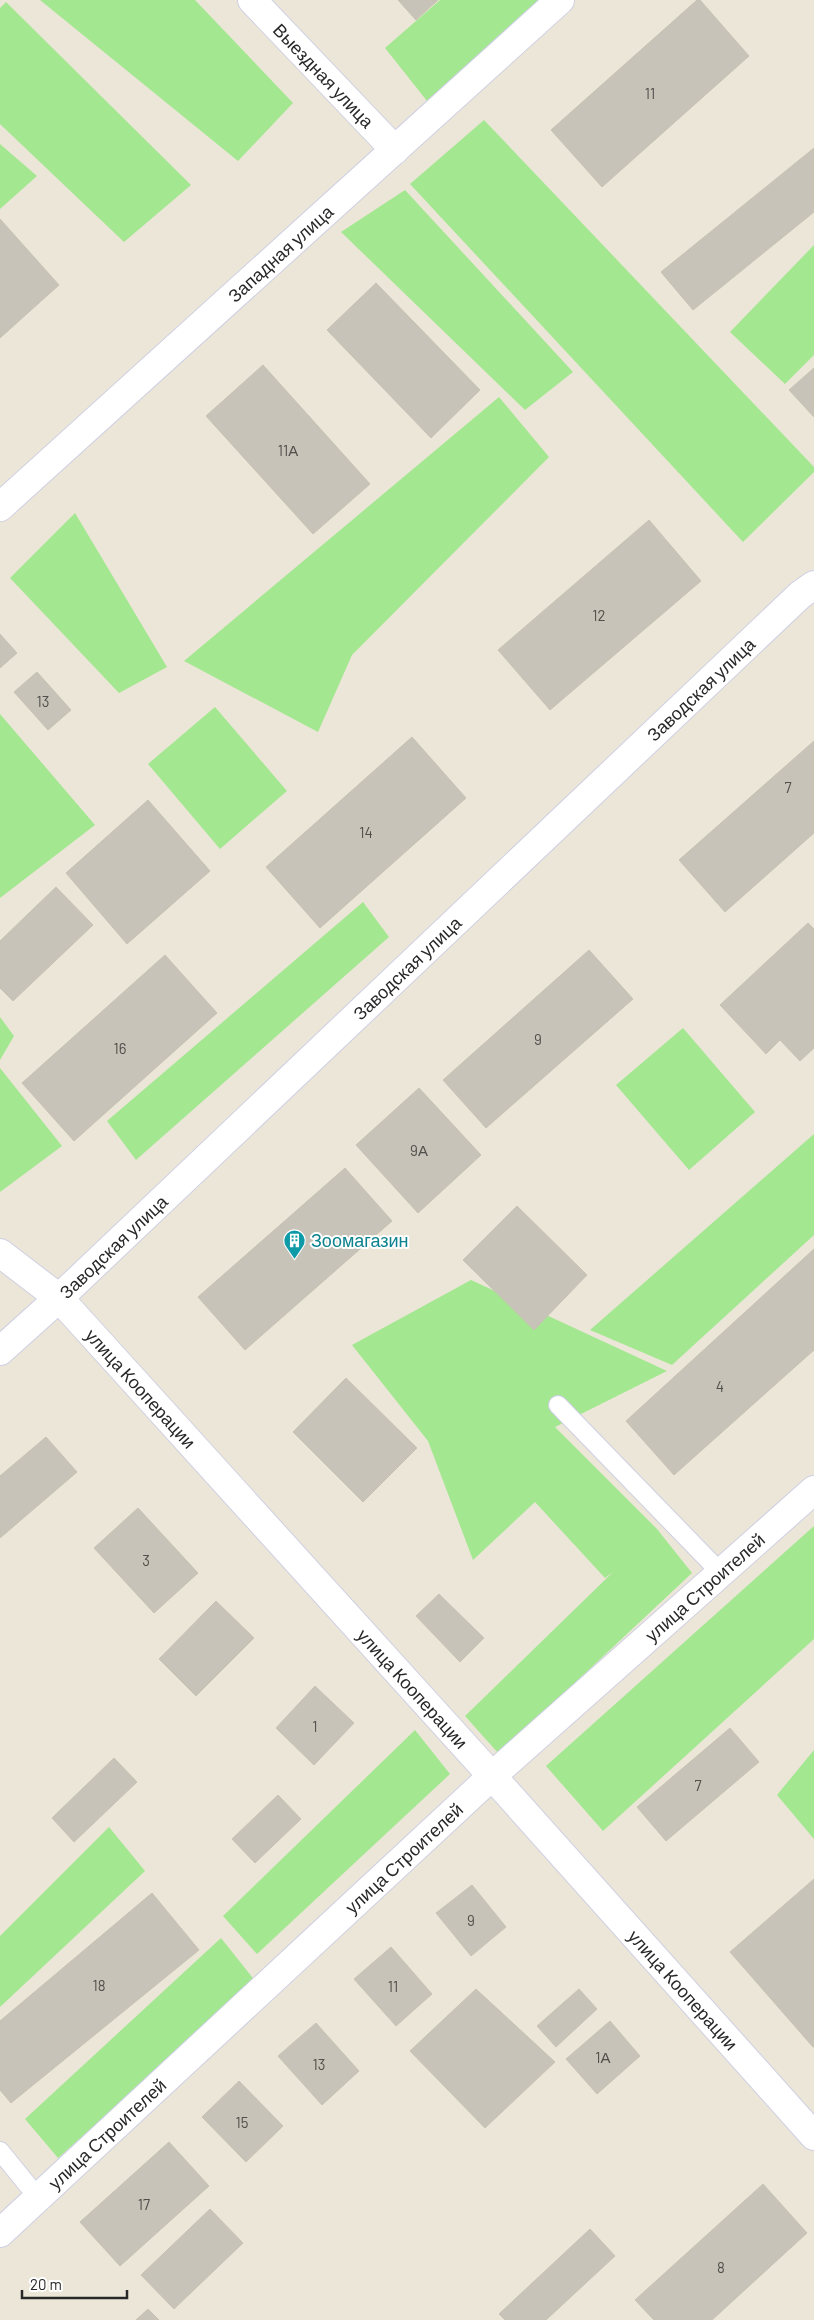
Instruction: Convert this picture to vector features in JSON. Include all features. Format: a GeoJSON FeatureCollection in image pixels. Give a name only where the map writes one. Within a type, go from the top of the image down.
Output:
{"type":"FeatureCollection","features":[{"type":"Feature","properties":{"kind":"street","name":"Выездная улица"},"geometry":{"type":"LineString","coordinates":[[252,0],[395,150]]}},
{"type":"Feature","properties":{"kind":"street","name":"Западная улица"},"geometry":{"type":"LineString","coordinates":[[0,507],[560,0]]}},
{"type":"Feature","properties":{"kind":"street","name":"Заводская улица"},"geometry":{"type":"LineString","coordinates":[[0,1351],[59,1298],[800,595],[814,585]]}},
{"type":"Feature","properties":{"kind":"street","name":"улица Кооперации"},"geometry":{"type":"LineString","coordinates":[[0,1253],[59,1298],[492,1776],[814,2136]]}},
{"type":"Feature","properties":{"kind":"street","name":"улица Строителей"},"geometry":{"type":"LineString","coordinates":[[0,2233],[39,2199],[492,1776],[814,1490]]}},
{"type":"Feature","properties":{"kind":"lane"},"geometry":{"type":"LineString","coordinates":[[558,1404],[721,1573]]}},
{"type":"Feature","properties":{"kind":"lane"},"geometry":{"type":"LineString","coordinates":[[0,2151],[39,2199]]}},
{"type":"Feature","properties":{"kind":"green space"},"geometry":{"type":"Polygon","coordinates":[[[40,0],[195,0],[293,103],[238,161],[40,0]]]}},
{"type":"Feature","properties":{"kind":"green space"},"geometry":{"type":"Polygon","coordinates":[[[440,0],[547,0],[431,106],[385,48],[440,0]]]}},
{"type":"Feature","properties":{"kind":"green space"},"geometry":{"type":"Polygon","coordinates":[[[6,2],[191,185],[124,242],[0,124],[0,8],[6,2]]]}},
{"type":"Feature","properties":{"kind":"green space"},"geometry":{"type":"Polygon","coordinates":[[[484,120],[814,467],[814,472],[743,542],[410,184],[484,120]]]}},
{"type":"Feature","properties":{"kind":"green space"},"geometry":{"type":"Polygon","coordinates":[[[0,144],[37,176],[0,209],[0,144]]]}},
{"type":"Feature","properties":{"kind":"green space"},"geometry":{"type":"Polygon","coordinates":[[[405,190],[573,372],[525,410],[341,232],[405,190]]]}},
{"type":"Feature","properties":{"kind":"green space"},"geometry":{"type":"Polygon","coordinates":[[[814,245],[814,355],[785,384],[730,332],[814,245]]]}},
{"type":"Feature","properties":{"kind":"green space"},"geometry":{"type":"Polygon","coordinates":[[[499,397],[549,457],[352,655],[318,732],[184,661],[499,397]]]}},
{"type":"Feature","properties":{"kind":"green space"},"geometry":{"type":"Polygon","coordinates":[[[75,513],[167,667],[119,693],[10,578],[75,513]]]}},
{"type":"Feature","properties":{"kind":"green space"},"geometry":{"type":"Polygon","coordinates":[[[215,707],[287,791],[220,849],[148,764],[215,707]]]}},
{"type":"Feature","properties":{"kind":"green space"},"geometry":{"type":"Polygon","coordinates":[[[0,714],[95,825],[0,898],[0,714]]]}},
{"type":"Feature","properties":{"kind":"green space"},"geometry":{"type":"Polygon","coordinates":[[[363,902],[389,937],[136,1160],[107,1121],[363,902]]]}},
{"type":"Feature","properties":{"kind":"green space"},"geometry":{"type":"Polygon","coordinates":[[[0,1017],[14,1036],[0,1060],[0,1017]]]}},
{"type":"Feature","properties":{"kind":"green space"},"geometry":{"type":"Polygon","coordinates":[[[683,1028],[755,1112],[689,1170],[616,1085],[683,1028]]]}},
{"type":"Feature","properties":{"kind":"green space"},"geometry":{"type":"Polygon","coordinates":[[[0,1068],[62,1146],[0,1192],[0,1068]]]}},
{"type":"Feature","properties":{"kind":"green space"},"geometry":{"type":"Polygon","coordinates":[[[814,1134],[814,1235],[672,1365],[590,1330],[814,1134]]]}},
{"type":"Feature","properties":{"kind":"green space"},"geometry":{"type":"Polygon","coordinates":[[[471,1280],[667,1371],[555,1427],[657,1529],[692,1573],[499,1754],[465,1716],[613,1572],[605,1578],[535,1502],[473,1560],[428,1441],[352,1345],[471,1280]]]}},
{"type":"Feature","properties":{"kind":"green space"},"geometry":{"type":"Polygon","coordinates":[[[814,1526],[814,1639],[603,1831],[546,1766],[814,1526]]]}},
{"type":"Feature","properties":{"kind":"green space"},"geometry":{"type":"Polygon","coordinates":[[[415,1730],[450,1774],[257,1954],[223,1916],[415,1730]]]}},
{"type":"Feature","properties":{"kind":"green space"},"geometry":{"type":"Polygon","coordinates":[[[814,1750],[814,1839],[777,1795],[814,1750]]]}},
{"type":"Feature","properties":{"kind":"green space"},"geometry":{"type":"Polygon","coordinates":[[[109,1827],[145,1871],[0,2007],[0,1936],[109,1827]]]}},
{"type":"Feature","properties":{"kind":"green space"},"geometry":{"type":"Polygon","coordinates":[[[221,1938],[256,1982],[58,2158],[25,2119],[221,1938]]]}},
{"type":"Feature","properties":{"kind":"building"},"geometry":{"type":"Polygon","coordinates":[[[398,0],[438,0],[416,20],[398,0]]]}},
{"type":"Feature","properties":{"kind":"building"},"geometry":{"type":"Polygon","coordinates":[[[697,0],[700,0],[749,56],[602,187],[551,130],[697,0]]]}},
{"type":"Feature","properties":{"kind":"building"},"geometry":{"type":"Polygon","coordinates":[[[814,148],[814,212],[693,310],[661,272],[814,148]]]}},
{"type":"Feature","properties":{"kind":"building"},"geometry":{"type":"Polygon","coordinates":[[[0,219],[59,285],[0,338],[0,219]]]}},
{"type":"Feature","properties":{"kind":"building"},"geometry":{"type":"Polygon","coordinates":[[[376,283],[480,390],[431,438],[327,330],[376,283]]]}},
{"type":"Feature","properties":{"kind":"building"},"geometry":{"type":"Polygon","coordinates":[[[263,365],[370,484],[313,534],[206,416],[263,365]]]}},
{"type":"Feature","properties":{"kind":"building"},"geometry":{"type":"Polygon","coordinates":[[[814,368],[814,417],[789,390],[814,368]]]}},
{"type":"Feature","properties":{"kind":"building"},"geometry":{"type":"Polygon","coordinates":[[[649,520],[701,581],[550,710],[498,650],[649,520]]]}},
{"type":"Feature","properties":{"kind":"building"},"geometry":{"type":"Polygon","coordinates":[[[0,634],[17,653],[0,668],[0,634]]]}},
{"type":"Feature","properties":{"kind":"building"},"geometry":{"type":"Polygon","coordinates":[[[37,672],[71,710],[48,730],[14,692],[37,672]]]}},
{"type":"Feature","properties":{"kind":"building"},"geometry":{"type":"Polygon","coordinates":[[[412,737],[466,798],[320,928],[266,867],[412,737]]]}},
{"type":"Feature","properties":{"kind":"building"},"geometry":{"type":"Polygon","coordinates":[[[814,741],[814,833],[725,912],[679,860],[814,741]]]}},
{"type":"Feature","properties":{"kind":"building"},"geometry":{"type":"Polygon","coordinates":[[[148,800],[210,871],[127,944],[66,873],[148,800]]]}},
{"type":"Feature","properties":{"kind":"building"},"geometry":{"type":"Polygon","coordinates":[[[56,887],[93,925],[13,1001],[0,988],[0,941],[56,887]]]}},
{"type":"Feature","properties":{"kind":"building"},"geometry":{"type":"Polygon","coordinates":[[[808,923],[814,929],[814,1048],[800,1061],[780,1040],[766,1054],[720,1005],[808,923]]]}},
{"type":"Feature","properties":{"kind":"building"},"geometry":{"type":"Polygon","coordinates":[[[589,950],[633,999],[486,1128],[443,1080],[589,950]]]}},
{"type":"Feature","properties":{"kind":"building"},"geometry":{"type":"Polygon","coordinates":[[[165,955],[217,1013],[74,1141],[22,1083],[165,955]]]}},
{"type":"Feature","properties":{"kind":"building"},"geometry":{"type":"Polygon","coordinates":[[[419,1088],[481,1155],[418,1213],[356,1145],[419,1088]]]}},
{"type":"Feature","properties":{"kind":"building","name":"Зоомагазин"},"geometry":{"type":"Polygon","coordinates":[[[345,1168],[392,1221],[245,1350],[198,1297],[345,1168]]]}},
{"type":"Feature","properties":{"kind":"building"},"geometry":{"type":"Polygon","coordinates":[[[517,1206],[587,1275],[534,1330],[463,1260],[517,1206]]]}},
{"type":"Feature","properties":{"kind":"building"},"geometry":{"type":"Polygon","coordinates":[[[814,1249],[814,1350],[674,1475],[626,1421],[814,1249]]]}},
{"type":"Feature","properties":{"kind":"building"},"geometry":{"type":"Polygon","coordinates":[[[346,1378],[417,1448],[363,1502],[293,1432],[346,1378]]]}},
{"type":"Feature","properties":{"kind":"building"},"geometry":{"type":"Polygon","coordinates":[[[46,1437],[77,1472],[0,1538],[0,1476],[46,1437]]]}},
{"type":"Feature","properties":{"kind":"building"},"geometry":{"type":"Polygon","coordinates":[[[138,1508],[198,1573],[154,1613],[94,1548],[138,1508]]]}},
{"type":"Feature","properties":{"kind":"building"},"geometry":{"type":"Polygon","coordinates":[[[439,1594],[484,1638],[460,1662],[416,1616],[439,1594]]]}},
{"type":"Feature","properties":{"kind":"building"},"geometry":{"type":"Polygon","coordinates":[[[216,1601],[254,1638],[196,1696],[159,1659],[216,1601]]]}},
{"type":"Feature","properties":{"kind":"building"},"geometry":{"type":"Polygon","coordinates":[[[315,1686],[354,1723],[314,1765],[276,1728],[315,1686]]]}},
{"type":"Feature","properties":{"kind":"building"},"geometry":{"type":"Polygon","coordinates":[[[730,1728],[759,1762],[666,1841],[637,1807],[730,1728]]]}},
{"type":"Feature","properties":{"kind":"building"},"geometry":{"type":"Polygon","coordinates":[[[114,1758],[137,1782],[74,1842],[52,1818],[114,1758]]]}},
{"type":"Feature","properties":{"kind":"building"},"geometry":{"type":"Polygon","coordinates":[[[278,1795],[301,1819],[255,1863],[232,1839],[278,1795]]]}},
{"type":"Feature","properties":{"kind":"building"},"geometry":{"type":"Polygon","coordinates":[[[814,1879],[814,2047],[813,2047],[730,1952],[814,1879]]]}},
{"type":"Feature","properties":{"kind":"building"},"geometry":{"type":"Polygon","coordinates":[[[472,1885],[506,1927],[471,1956],[436,1913],[472,1885]]]}},
{"type":"Feature","properties":{"kind":"building"},"geometry":{"type":"Polygon","coordinates":[[[152,1893],[199,1950],[11,2103],[0,2090],[0,2021],[152,1893]]]}},
{"type":"Feature","properties":{"kind":"building"},"geometry":{"type":"Polygon","coordinates":[[[391,1947],[432,1994],[396,2026],[354,1979],[391,1947]]]}},
{"type":"Feature","properties":{"kind":"building"},"geometry":{"type":"Polygon","coordinates":[[[476,1989],[555,2062],[485,2128],[410,2051],[476,1989]]]}},
{"type":"Feature","properties":{"kind":"building"},"geometry":{"type":"Polygon","coordinates":[[[579,1989],[597,2009],[556,2047],[537,2026],[579,1989]]]}},
{"type":"Feature","properties":{"kind":"building"},"geometry":{"type":"Polygon","coordinates":[[[610,2021],[640,2056],[597,2094],[566,2059],[610,2021]]]}},
{"type":"Feature","properties":{"kind":"building"},"geometry":{"type":"Polygon","coordinates":[[[316,2023],[359,2071],[322,2105],[278,2056],[316,2023]]]}},
{"type":"Feature","properties":{"kind":"building"},"geometry":{"type":"Polygon","coordinates":[[[239,2081],[283,2126],[246,2162],[202,2117],[239,2081]]]}},
{"type":"Feature","properties":{"kind":"building"},"geometry":{"type":"Polygon","coordinates":[[[169,2142],[209,2186],[120,2266],[80,2222],[169,2142]]]}},
{"type":"Feature","properties":{"kind":"building"},"geometry":{"type":"Polygon","coordinates":[[[763,2184],[807,2233],[712,2320],[654,2320],[635,2300],[763,2184]]]}},
{"type":"Feature","properties":{"kind":"building"},"geometry":{"type":"Polygon","coordinates":[[[210,2209],[243,2243],[174,2309],[141,2275],[210,2209]]]}},
{"type":"Feature","properties":{"kind":"building"},"geometry":{"type":"Polygon","coordinates":[[[590,2229],[615,2256],[546,2320],[505,2320],[499,2314],[590,2229]]]}},
{"type":"Feature","properties":{"kind":"building"},"geometry":{"type":"Polygon","coordinates":[[[148,2309],[159,2320],[136,2320],[148,2309]]]}},
{"type":"Feature","properties":{"kind":"place","name":"Зоомагазин"},"geometry":{"type":"Point","coordinates":[295,1259]}}]}
